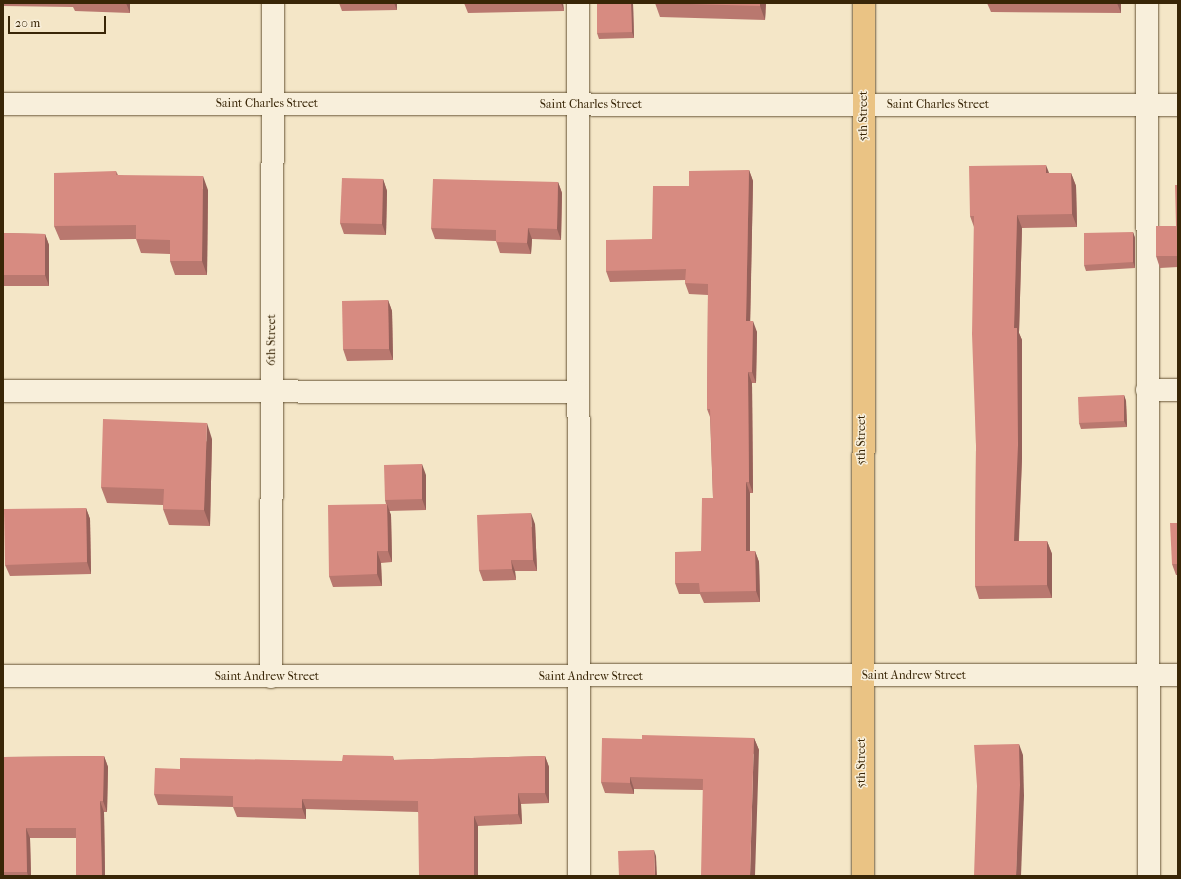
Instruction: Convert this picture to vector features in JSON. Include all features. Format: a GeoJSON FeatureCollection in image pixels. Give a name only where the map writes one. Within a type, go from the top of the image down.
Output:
{"type":"FeatureCollection","features":[{"type":"Feature","properties":{"kind":"main road","name":"5th Street"},"geometry":{"type":"LineString","coordinates":[[863,876],[862,676],[864,3]]}},
{"type":"Feature","properties":{"kind":"street","name":"6th Street"},"geometry":{"type":"LineString","coordinates":[[271,677],[273,3]]}},
{"type":"Feature","properties":{"kind":"street"},"geometry":{"type":"LineString","coordinates":[[578,3],[577,677],[579,876]]}},
{"type":"Feature","properties":{"kind":"street"},"geometry":{"type":"LineString","coordinates":[[1147,3],[1147,675],[1149,876]]}},
{"type":"Feature","properties":{"kind":"street","name":"Saint Charles Street"},"geometry":{"type":"LineString","coordinates":[[3,104],[1178,105]]}},
{"type":"Feature","properties":{"kind":"street"},"geometry":{"type":"LineString","coordinates":[[1147,390],[1178,390]]}},
{"type":"Feature","properties":{"kind":"street"},"geometry":{"type":"LineString","coordinates":[[3,392],[577,392]]}},
{"type":"Feature","properties":{"kind":"street","name":"Saint Andrew Street"},"geometry":{"type":"LineString","coordinates":[[3,676],[577,677],[1178,675]]}},
{"type":"Feature","properties":{"kind":"building"},"geometry":{"type":"Polygon","coordinates":[[[597,3],[631,3],[632,32],[597,33],[597,3]]]}},
{"type":"Feature","properties":{"kind":"building"},"geometry":{"type":"Polygon","coordinates":[[[655,3],[760,3],[760,6],[655,3]]]}},
{"type":"Feature","properties":{"kind":"building"},"geometry":{"type":"Polygon","coordinates":[[[1046,165],[1046,173],[1071,173],[1072,214],[1017,215],[1014,328],[1017,328],[1018,445],[1014,541],[1047,541],[1047,585],[975,586],[976,446],[972,334],[974,216],[970,216],[969,166],[1046,165]]]}},
{"type":"Feature","properties":{"kind":"building"},"geometry":{"type":"Polygon","coordinates":[[[749,170],[746,321],[753,321],[752,372],[748,372],[749,482],[746,482],[746,551],[755,551],[756,591],[700,592],[699,583],[675,583],[675,552],[701,551],[702,498],[713,498],[710,409],[707,409],[708,284],[685,283],[686,269],[606,271],[606,240],[652,239],[653,186],[689,186],[689,171],[749,170]]]}},
{"type":"Feature","properties":{"kind":"building"},"geometry":{"type":"Polygon","coordinates":[[[116,171],[116,175],[203,176],[202,261],[170,261],[170,240],[136,239],[136,225],[54,226],[54,173],[116,171]]]}},
{"type":"Feature","properties":{"kind":"building"},"geometry":{"type":"Polygon","coordinates":[[[342,178],[383,179],[382,224],[340,223],[342,178]]]}},
{"type":"Feature","properties":{"kind":"building"},"geometry":{"type":"Polygon","coordinates":[[[433,179],[558,182],[557,229],[528,228],[527,243],[496,242],[496,230],[431,228],[433,179]]]}},
{"type":"Feature","properties":{"kind":"building"},"geometry":{"type":"Polygon","coordinates":[[[1175,185],[1178,185],[1178,256],[1156,256],[1156,226],[1176,226],[1175,185]]]}},
{"type":"Feature","properties":{"kind":"building"},"geometry":{"type":"Polygon","coordinates":[[[1133,232],[1133,262],[1084,265],[1084,233],[1133,232]]]}},
{"type":"Feature","properties":{"kind":"building"},"geometry":{"type":"Polygon","coordinates":[[[3,233],[45,234],[45,275],[3,275],[3,233]]]}},
{"type":"Feature","properties":{"kind":"building"},"geometry":{"type":"Polygon","coordinates":[[[388,300],[389,349],[343,349],[342,301],[388,300]]]}},
{"type":"Feature","properties":{"kind":"building"},"geometry":{"type":"Polygon","coordinates":[[[1124,395],[1124,421],[1079,423],[1078,397],[1124,395]]]}},
{"type":"Feature","properties":{"kind":"building"},"geometry":{"type":"Polygon","coordinates":[[[103,419],[207,423],[204,510],[163,509],[164,489],[101,487],[103,419]]]}},
{"type":"Feature","properties":{"kind":"building"},"geometry":{"type":"Polygon","coordinates":[[[422,464],[422,499],[385,500],[384,465],[422,464]]]}},
{"type":"Feature","properties":{"kind":"building"},"geometry":{"type":"Polygon","coordinates":[[[387,504],[388,551],[377,551],[377,574],[329,576],[328,505],[387,504]]]}},
{"type":"Feature","properties":{"kind":"building"},"geometry":{"type":"Polygon","coordinates":[[[86,508],[87,562],[5,565],[4,509],[86,508]]]}},
{"type":"Feature","properties":{"kind":"building"},"geometry":{"type":"Polygon","coordinates":[[[531,513],[533,560],[511,560],[512,569],[479,570],[477,515],[531,513]]]}},
{"type":"Feature","properties":{"kind":"building"},"geometry":{"type":"Polygon","coordinates":[[[1170,523],[1178,523],[1178,564],[1172,564],[1170,523]]]}},
{"type":"Feature","properties":{"kind":"building"},"geometry":{"type":"Polygon","coordinates":[[[642,735],[754,738],[750,876],[701,876],[703,779],[630,777],[630,783],[601,782],[602,738],[642,739],[642,735]]]}},
{"type":"Feature","properties":{"kind":"building"},"geometry":{"type":"Polygon","coordinates":[[[1019,744],[1020,785],[1016,876],[974,876],[977,786],[974,745],[1019,744]]]}},
{"type":"Feature","properties":{"kind":"building"},"geometry":{"type":"Polygon","coordinates":[[[343,755],[393,756],[393,760],[545,756],[545,793],[518,793],[518,814],[474,816],[474,876],[419,876],[418,801],[302,799],[302,808],[233,807],[233,796],[154,794],[155,768],[180,769],[180,758],[342,761],[343,755]]]}},
{"type":"Feature","properties":{"kind":"building"},"geometry":{"type":"Polygon","coordinates":[[[104,756],[103,801],[100,801],[102,876],[76,876],[76,828],[26,828],[27,872],[3,872],[3,757],[104,756]]]}},
{"type":"Feature","properties":{"kind":"building"},"geometry":{"type":"Polygon","coordinates":[[[654,850],[655,876],[619,876],[618,851],[654,850]]]}}]}
